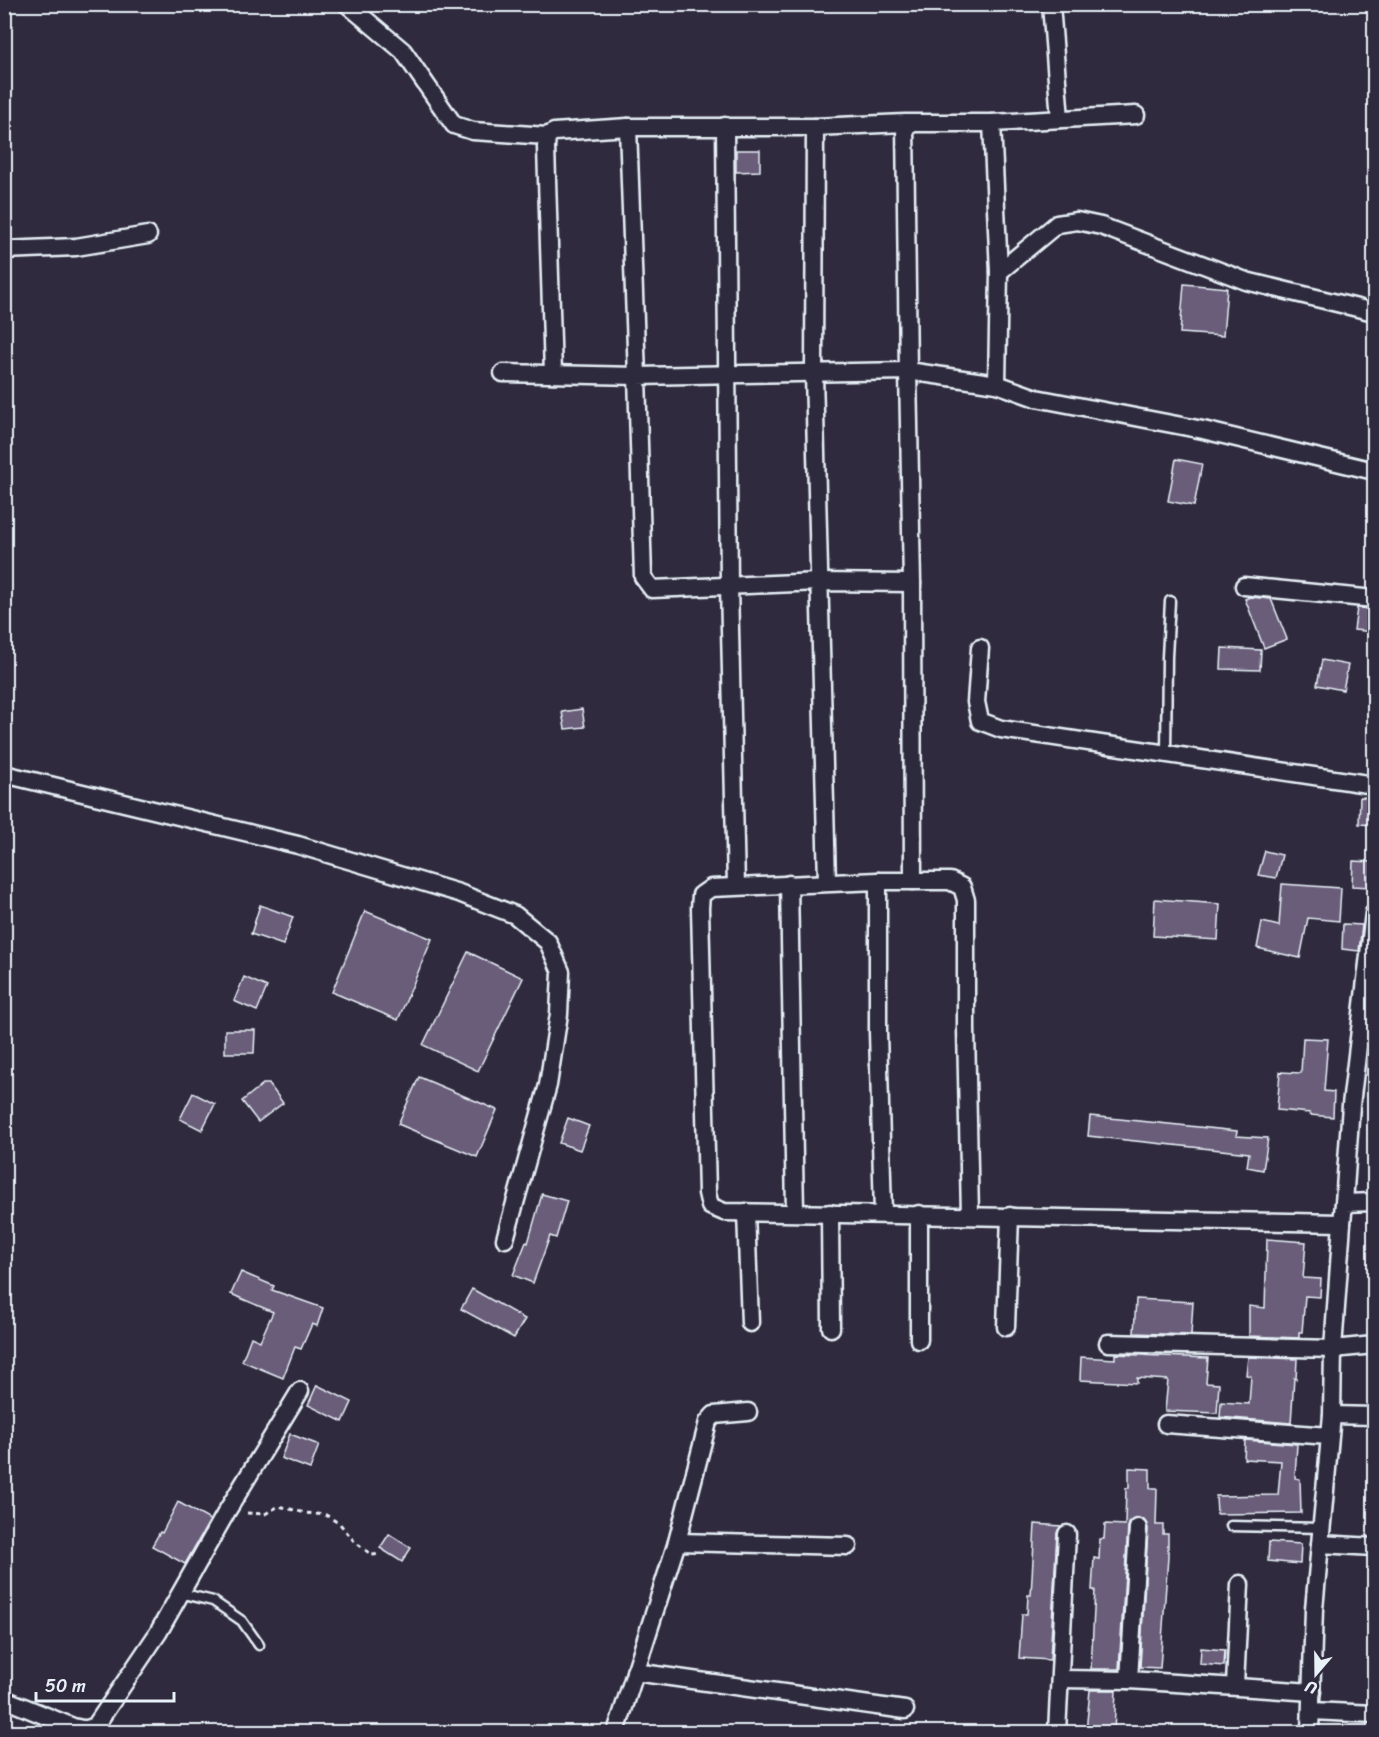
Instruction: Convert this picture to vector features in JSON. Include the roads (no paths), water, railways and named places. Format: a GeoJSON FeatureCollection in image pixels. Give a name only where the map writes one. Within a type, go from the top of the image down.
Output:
{"type":"FeatureCollection","features":[{"type":"Feature","properties":{"kind":"street"},"geometry":{"type":"LineString","coordinates":[[347,4],[403,51],[454,125],[473,131],[547,136],[554,132],[628,127],[815,127],[905,123],[992,123],[1136,115]]}},
{"type":"Feature","properties":{"kind":"street"},"geometry":{"type":"LineString","coordinates":[[1051,4],[1060,119]]}},
{"type":"Feature","properties":{"kind":"street"},"geometry":{"type":"LineString","coordinates":[[905,123],[912,584],[913,881]]}},
{"type":"Feature","properties":{"kind":"street"},"geometry":{"type":"LineString","coordinates":[[992,123],[999,272],[997,384]]}},
{"type":"Feature","properties":{"kind":"street"},"geometry":{"type":"LineString","coordinates":[[725,126],[729,586],[736,886]]}},
{"type":"Feature","properties":{"kind":"street"},"geometry":{"type":"LineString","coordinates":[[628,127],[643,577],[652,589],[819,582],[912,584]]}},
{"type":"Feature","properties":{"kind":"street"},"geometry":{"type":"LineString","coordinates":[[815,127],[814,374],[827,882]]}},
{"type":"Feature","properties":{"kind":"street"},"geometry":{"type":"LineString","coordinates":[[547,136],[553,374]]}},
{"type":"Feature","properties":{"kind":"street"},"geometry":{"type":"LineString","coordinates":[[999,272],[1057,224],[1077,221],[1101,226],[1246,281],[1374,312]]}},
{"type":"Feature","properties":{"kind":"street"},"geometry":{"type":"LineString","coordinates":[[4,250],[76,248],[148,235]]}},
{"type":"Feature","properties":{"kind":"street"},"geometry":{"type":"LineString","coordinates":[[502,373],[637,376],[814,374],[908,370],[997,384],[1036,398],[1203,430],[1374,471]]}},
{"type":"Feature","properties":{"kind":"street"},"geometry":{"type":"LineString","coordinates":[[1244,586],[1374,599]]}},
{"type":"Feature","properties":{"kind":"street"},"geometry":{"type":"LineString","coordinates":[[980,648],[976,702],[980,721],[1001,729],[1374,785]]}},
{"type":"Feature","properties":{"kind":"street"},"geometry":{"type":"LineString","coordinates":[[4,774],[298,845],[459,892],[514,915],[548,942],[561,972],[559,1014],[548,1085],[505,1239]]}},
{"type":"Feature","properties":{"kind":"street"},"geometry":{"type":"LineString","coordinates":[[878,881],[878,1031],[883,1214]]}},
{"type":"Feature","properties":{"kind":"street"},"geometry":{"type":"LineString","coordinates":[[970,1215],[966,900],[962,887],[950,881],[827,882],[711,888],[701,895],[707,1193],[710,1206],[724,1212],[1342,1223]]}},
{"type":"Feature","properties":{"kind":"street"},"geometry":{"type":"LineString","coordinates":[[789,884],[795,1212]]}},
{"type":"Feature","properties":{"kind":"street"},"geometry":{"type":"LineString","coordinates":[[1310,1732],[1314,1609],[1332,1415],[1333,1349],[1351,1105],[1374,914]]}},
{"type":"Feature","properties":{"kind":"street"},"geometry":{"type":"LineString","coordinates":[[1344,1203],[1374,1202]]}},
{"type":"Feature","properties":{"kind":"street"},"geometry":{"type":"LineString","coordinates":[[746,1212],[750,1323]]}},
{"type":"Feature","properties":{"kind":"street"},"geometry":{"type":"LineString","coordinates":[[830,1213],[831,1328]]}},
{"type":"Feature","properties":{"kind":"street"},"geometry":{"type":"LineString","coordinates":[[918,1214],[919,1340]]}},
{"type":"Feature","properties":{"kind":"street"},"geometry":{"type":"LineString","coordinates":[[1006,1327],[1010,1216]]}},
{"type":"Feature","properties":{"kind":"street"},"geometry":{"type":"LineString","coordinates":[[1108,1343],[1333,1349],[1374,1345]]}},
{"type":"Feature","properties":{"kind":"street"},"geometry":{"type":"LineString","coordinates":[[4,1699],[83,1730],[91,1729],[96,1725],[158,1633],[227,1511],[300,1391]]}},
{"type":"Feature","properties":{"kind":"street"},"geometry":{"type":"LineString","coordinates":[[616,1732],[677,1542],[708,1422],[714,1414],[748,1412]]}},
{"type":"Feature","properties":{"kind":"street"},"geometry":{"type":"LineString","coordinates":[[1332,1415],[1374,1416]]}},
{"type":"Feature","properties":{"kind":"street"},"geometry":{"type":"LineString","coordinates":[[1166,1424],[1329,1436]]}},
{"type":"Feature","properties":{"kind":"street"},"geometry":{"type":"LineString","coordinates":[[1129,1680],[1138,1528]]}},
{"type":"Feature","properties":{"kind":"street"},"geometry":{"type":"LineString","coordinates":[[1057,1732],[1067,1534]]}},
{"type":"Feature","properties":{"kind":"street"},"geometry":{"type":"LineString","coordinates":[[1321,1536],[1374,1547]]}},
{"type":"Feature","properties":{"kind":"street"},"geometry":{"type":"LineString","coordinates":[[677,1542],[848,1546]]}},
{"type":"Feature","properties":{"kind":"street"},"geometry":{"type":"LineString","coordinates":[[1235,1685],[1240,1584]]}},
{"type":"Feature","properties":{"kind":"street"},"geometry":{"type":"LineString","coordinates":[[635,1672],[904,1710]]}},
{"type":"Feature","properties":{"kind":"street"},"geometry":{"type":"LineString","coordinates":[[1061,1680],[1129,1680],[1175,1684],[1235,1685],[1312,1692]]}},
{"type":"Feature","properties":{"kind":"street"},"geometry":{"type":"LineString","coordinates":[[1312,1711],[1374,1714]]}},
{"type":"Feature","properties":{"kind":"lane"},"geometry":{"type":"LineString","coordinates":[[1166,753],[1170,601]]}},
{"type":"Feature","properties":{"kind":"lane"},"geometry":{"type":"LineString","coordinates":[[1231,1526],[1321,1536]]}},
{"type":"Feature","properties":{"kind":"lane"},"geometry":{"type":"LineString","coordinates":[[180,1593],[213,1601],[242,1621],[259,1645]]}}]}
